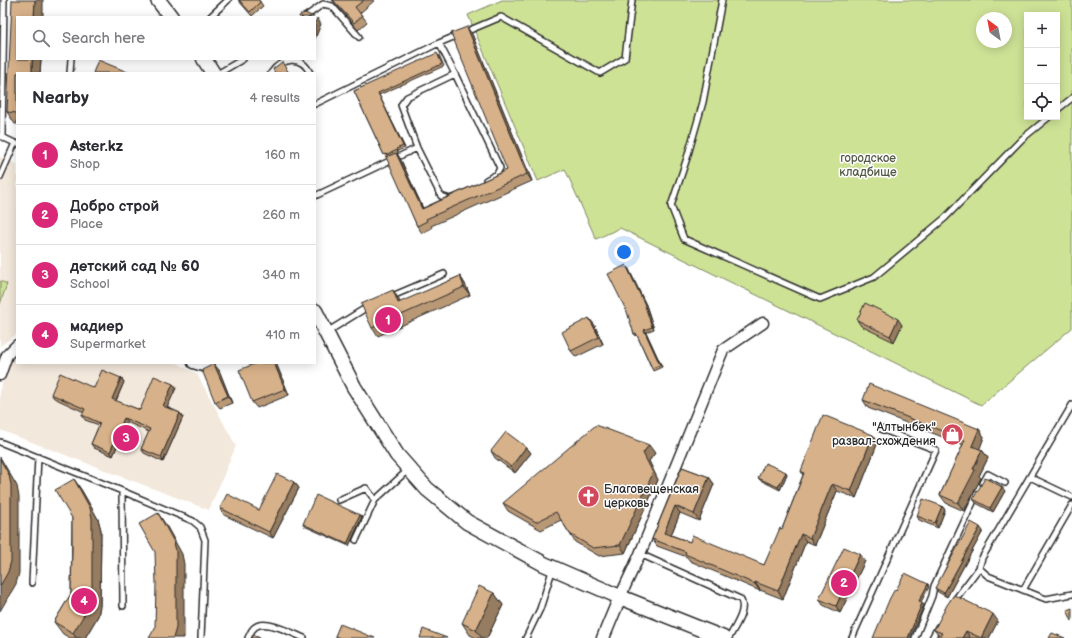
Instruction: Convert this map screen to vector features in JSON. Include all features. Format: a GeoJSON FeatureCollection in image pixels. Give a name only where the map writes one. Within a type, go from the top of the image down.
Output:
{"type":"FeatureCollection","features":[{"type":"Feature","properties":{"kind":"main road"},"geometry":{"type":"LineString","coordinates":[[158,0],[170,16]]}},
{"type":"Feature","properties":{"kind":"main road"},"geometry":{"type":"LineString","coordinates":[[205,60],[212,72]]}},
{"type":"Feature","properties":{"kind":"main road"},"geometry":{"type":"LineString","coordinates":[[316,313],[354,387],[397,456],[427,489],[467,522],[553,568],[620,597],[723,638]]}},
{"type":"Feature","properties":{"kind":"street"},"geometry":{"type":"LineString","coordinates":[[603,638],[640,554],[723,350],[763,323]]}},
{"type":"Feature","properties":{"kind":"street"},"geometry":{"type":"LineString","coordinates":[[0,375],[7,355],[16,346]]}},
{"type":"Feature","properties":{"kind":"street"},"geometry":{"type":"LineString","coordinates":[[196,364],[203,366],[206,364]]}},
{"type":"Feature","properties":{"kind":"lane"},"geometry":{"type":"LineString","coordinates":[[0,177],[16,143],[1,136],[4,0]]}},
{"type":"Feature","properties":{"kind":"lane"},"geometry":{"type":"LineString","coordinates":[[211,16],[228,0]]}},
{"type":"Feature","properties":{"kind":"lane"},"geometry":{"type":"LineString","coordinates":[[316,104],[439,43],[501,18],[600,73],[625,58],[632,0]]}},
{"type":"Feature","properties":{"kind":"lane"},"geometry":{"type":"LineString","coordinates":[[722,0],[703,102],[688,158],[671,206],[684,239],[820,299],[874,278],[945,218],[1022,139],[1045,120]]}},
{"type":"Feature","properties":{"kind":"lane"},"geometry":{"type":"LineString","coordinates":[[306,16],[323,4],[332,6],[359,37]]}},
{"type":"Feature","properties":{"kind":"lane"},"geometry":{"type":"LineString","coordinates":[[439,43],[456,74],[500,168],[497,174],[483,181]]}},
{"type":"Feature","properties":{"kind":"lane"},"geometry":{"type":"LineString","coordinates":[[70,72],[71,60]]}},
{"type":"Feature","properties":{"kind":"lane"},"geometry":{"type":"LineString","coordinates":[[222,72],[240,60]]}},
{"type":"Feature","properties":{"kind":"lane"},"geometry":{"type":"LineString","coordinates":[[272,72],[276,66],[289,60],[297,61],[306,66],[309,72]]}},
{"type":"Feature","properties":{"kind":"lane"},"geometry":{"type":"LineString","coordinates":[[456,74],[406,97],[401,105],[417,148],[441,196],[450,199],[457,195]]}},
{"type":"Feature","properties":{"kind":"lane"},"geometry":{"type":"LineString","coordinates":[[1060,108],[1072,98]]}},
{"type":"Feature","properties":{"kind":"lane"},"geometry":{"type":"LineString","coordinates":[[316,196],[417,148]]}},
{"type":"Feature","properties":{"kind":"lane"},"geometry":{"type":"LineString","coordinates":[[382,301],[444,274]]}},
{"type":"Feature","properties":{"kind":"lane"},"geometry":{"type":"LineString","coordinates":[[326,333],[375,304]]}},
{"type":"Feature","properties":{"kind":"lane"},"geometry":{"type":"LineString","coordinates":[[950,606],[979,568],[982,558],[1072,405]]}},
{"type":"Feature","properties":{"kind":"lane"},"geometry":{"type":"LineString","coordinates":[[852,638],[936,450],[881,429]]}},
{"type":"Feature","properties":{"kind":"lane"},"geometry":{"type":"LineString","coordinates":[[0,442],[193,521],[200,527],[205,540],[201,638]]}},
{"type":"Feature","properties":{"kind":"lane"},"geometry":{"type":"LineString","coordinates":[[32,583],[38,457]]}},
{"type":"Feature","properties":{"kind":"lane"},"geometry":{"type":"LineString","coordinates":[[356,540],[376,500],[409,469]]}},
{"type":"Feature","properties":{"kind":"lane"},"geometry":{"type":"LineString","coordinates":[[915,638],[932,596],[934,586],[975,496],[988,474],[1005,483]]}},
{"type":"Feature","properties":{"kind":"lane"},"geometry":{"type":"LineString","coordinates":[[1030,477],[1072,497]]}},
{"type":"Feature","properties":{"kind":"lane"},"geometry":{"type":"LineString","coordinates":[[339,500],[366,488],[376,500]]}},
{"type":"Feature","properties":{"kind":"lane"},"geometry":{"type":"LineString","coordinates":[[122,491],[123,606]]}},
{"type":"Feature","properties":{"kind":"lane"},"geometry":{"type":"LineString","coordinates":[[1023,590],[1072,505]]}},
{"type":"Feature","properties":{"kind":"lane"},"geometry":{"type":"LineString","coordinates":[[640,554],[740,599],[743,607],[729,638]]}},
{"type":"Feature","properties":{"kind":"lane"},"geometry":{"type":"LineString","coordinates":[[526,638],[540,609],[553,568]]}},
{"type":"Feature","properties":{"kind":"lane"},"geometry":{"type":"LineString","coordinates":[[979,568],[988,576],[1046,599],[1072,594]]}},
{"type":"Feature","properties":{"kind":"lane"},"geometry":{"type":"LineString","coordinates":[[932,638],[942,619]]}},
{"type":"Feature","properties":{"kind":"lane"},"geometry":{"type":"LineString","coordinates":[[248,638],[256,626],[267,624],[304,638]]}},
{"type":"Feature","properties":{"kind":"shaded area"},"geometry":{"type":"Polygon","coordinates":[[[0,157],[16,164],[16,335],[0,346],[0,157]]]}},
{"type":"Feature","properties":{"kind":"shaded area"},"geometry":{"type":"Polygon","coordinates":[[[16,354],[16,364],[179,364],[197,374],[236,446],[209,510],[0,430],[0,389],[11,357],[16,354]]]}},
{"type":"Feature","properties":{"kind":"green space","name":"городское кладбище"},"geometry":{"type":"Polygon","coordinates":[[[502,0],[1072,0],[1072,328],[981,405],[620,228],[596,239],[565,169],[538,181],[468,15],[502,0]]]}},
{"type":"Feature","properties":{"kind":"green space"},"geometry":{"type":"Polygon","coordinates":[[[0,281],[7,284],[0,304],[0,281]]]}},
{"type":"Feature","properties":{"kind":"building"},"geometry":{"type":"Polygon","coordinates":[[[12,0],[35,0],[34,16],[16,16],[16,60],[32,60],[32,72],[16,72],[16,113],[7,112],[12,0]]]}},
{"type":"Feature","properties":{"kind":"building"},"geometry":{"type":"Polygon","coordinates":[[[239,0],[259,0],[260,2],[250,12],[239,0]]]}},
{"type":"Feature","properties":{"kind":"building"},"geometry":{"type":"Polygon","coordinates":[[[333,0],[364,0],[355,7],[362,16],[354,23],[333,0]]]}},
{"type":"Feature","properties":{"kind":"building"},"geometry":{"type":"Polygon","coordinates":[[[305,13],[312,16],[300,16],[305,13]]]}},
{"type":"Feature","properties":{"kind":"building"},"geometry":{"type":"Polygon","coordinates":[[[467,27],[527,174],[426,219],[427,221],[417,226],[386,157],[396,153],[422,209],[507,170],[451,33],[467,27]]]}},
{"type":"Feature","properties":{"kind":"building"},"geometry":{"type":"Polygon","coordinates":[[[437,53],[442,64],[378,93],[403,146],[387,155],[384,155],[354,91],[437,53]]]}},
{"type":"Feature","properties":{"kind":"building"},"geometry":{"type":"Polygon","coordinates":[[[98,60],[128,72],[93,72],[98,60]]]}},
{"type":"Feature","properties":{"kind":"building"},"geometry":{"type":"Polygon","coordinates":[[[282,62],[288,72],[274,72],[273,69],[282,62]]]}},
{"type":"Feature","properties":{"kind":"building"},"geometry":{"type":"Polygon","coordinates":[[[626,265],[644,303],[652,327],[644,330],[660,365],[652,368],[636,333],[634,334],[627,312],[608,274],[626,265]]]}},
{"type":"Feature","properties":{"kind":"building"},"geometry":{"type":"Polygon","coordinates":[[[460,276],[464,287],[372,328],[361,304],[393,290],[398,303],[460,276]]]}},
{"type":"Feature","properties":{"kind":"building"},"geometry":{"type":"Polygon","coordinates":[[[865,303],[898,319],[890,336],[857,320],[865,303]]]}},
{"type":"Feature","properties":{"kind":"building"},"geometry":{"type":"Polygon","coordinates":[[[589,318],[599,337],[571,351],[562,332],[589,318]]]}},
{"type":"Feature","properties":{"kind":"building"},"geometry":{"type":"Polygon","coordinates":[[[214,364],[228,396],[215,402],[202,370],[214,364]]]}},
{"type":"Feature","properties":{"kind":"building"},"geometry":{"type":"Polygon","coordinates":[[[254,364],[274,364],[285,389],[252,402],[239,370],[254,364]]]}},
{"type":"Feature","properties":{"kind":"building"},"geometry":{"type":"Polygon","coordinates":[[[102,370],[121,378],[112,399],[140,410],[154,376],[173,384],[163,406],[180,413],[161,457],[141,449],[150,429],[124,418],[110,452],[91,444],[100,423],[82,415],[85,409],[51,394],[60,373],[94,388],[102,370]]]}},
{"type":"Feature","properties":{"kind":"building"},"geometry":{"type":"Polygon","coordinates":[[[869,384],[979,429],[972,446],[982,450],[973,469],[975,470],[958,503],[940,495],[965,440],[863,400],[869,384]]]}},
{"type":"Feature","properties":{"kind":"building"},"geometry":{"type":"Polygon","coordinates":[[[823,415],[873,435],[851,491],[832,484],[810,538],[801,534],[778,591],[755,582],[755,584],[685,554],[686,552],[652,539],[682,467],[709,477],[694,514],[675,506],[664,533],[690,542],[692,535],[764,565],[780,528],[782,529],[804,473],[801,471],[823,415]]]}},
{"type":"Feature","properties":{"kind":"building","name":"Благовещенская церковь"},"geometry":{"type":"Polygon","coordinates":[[[596,425],[649,445],[643,453],[653,473],[620,545],[593,548],[570,534],[556,512],[536,522],[503,503],[596,425]]]}},
{"type":"Feature","properties":{"kind":"building"},"geometry":{"type":"Polygon","coordinates":[[[506,432],[526,447],[511,467],[491,451],[506,432]]]}},
{"type":"Feature","properties":{"kind":"building"},"geometry":{"type":"Polygon","coordinates":[[[0,459],[9,475],[11,485],[11,561],[8,572],[0,586],[0,459]]]}},
{"type":"Feature","properties":{"kind":"building"},"geometry":{"type":"Polygon","coordinates":[[[765,463],[786,472],[778,487],[758,478],[765,463]]]}},
{"type":"Feature","properties":{"kind":"building"},"geometry":{"type":"Polygon","coordinates":[[[277,474],[294,482],[269,532],[220,508],[227,494],[259,510],[277,474]]]}},
{"type":"Feature","properties":{"kind":"building"},"geometry":{"type":"Polygon","coordinates":[[[985,478],[1002,487],[990,508],[973,499],[985,478]]]}},
{"type":"Feature","properties":{"kind":"building"},"geometry":{"type":"Polygon","coordinates":[[[74,479],[90,508],[92,518],[92,594],[90,605],[73,633],[54,622],[71,594],[72,550],[72,518],[55,490],[74,479]]]}},
{"type":"Feature","properties":{"kind":"building"},"geometry":{"type":"Polygon","coordinates":[[[316,495],[360,515],[347,544],[303,524],[316,495]]]}},
{"type":"Feature","properties":{"kind":"building"},"geometry":{"type":"Polygon","coordinates":[[[923,499],[942,506],[935,523],[917,516],[923,499]]]}},
{"type":"Feature","properties":{"kind":"building"},"geometry":{"type":"Polygon","coordinates":[[[158,513],[174,542],[176,552],[176,628],[173,638],[149,638],[155,628],[155,552],[139,524],[158,513]]]}},
{"type":"Feature","properties":{"kind":"building"},"geometry":{"type":"Polygon","coordinates":[[[971,522],[980,527],[944,593],[935,588],[971,522]]]}},
{"type":"Feature","properties":{"kind":"building"},"geometry":{"type":"Polygon","coordinates":[[[844,547],[860,554],[836,606],[819,599],[844,547]]]}},
{"type":"Feature","properties":{"kind":"building"},"geometry":{"type":"Polygon","coordinates":[[[905,573],[928,584],[919,601],[922,603],[908,638],[873,638],[890,598],[905,573]]]}},
{"type":"Feature","properties":{"kind":"building"},"geometry":{"type":"Polygon","coordinates":[[[479,586],[494,593],[476,630],[462,623],[479,586]]]}},
{"type":"Feature","properties":{"kind":"building"},"geometry":{"type":"Polygon","coordinates":[[[954,595],[993,614],[981,638],[966,631],[962,638],[939,638],[942,633],[934,630],[954,595]]]}},
{"type":"Feature","properties":{"kind":"building"},"geometry":{"type":"Polygon","coordinates":[[[1072,608],[1072,621],[1067,610],[1072,608]]]}},
{"type":"Feature","properties":{"kind":"building"},"geometry":{"type":"Polygon","coordinates":[[[340,624],[375,638],[340,638],[335,636],[340,624]]]}},
{"type":"Feature","properties":{"kind":"building"},"geometry":{"type":"Polygon","coordinates":[[[423,629],[447,638],[420,638],[423,629]]]}},
{"type":"Feature","properties":{"kind":"building"},"geometry":{"type":"Polygon","coordinates":[[[1052,633],[1065,638],[1049,638],[1052,633]]]}},
{"type":"Feature","properties":{"kind":"building"},"geometry":{"type":"Polygon","coordinates":[[[253,635],[260,638],[252,638],[253,635]]]}},
{"type":"Feature","properties":{"kind":"place","name":"Aster.kz"},"geometry":{"type":"Point","coordinates":[388,320]}},
{"type":"Feature","properties":{"kind":"place","name":"\"Алтынбек\" развал-схождения"},"geometry":{"type":"Point","coordinates":[952,434]}},
{"type":"Feature","properties":{"kind":"place","name":"детский сад № 60"},"geometry":{"type":"Point","coordinates":[126,438]}},
{"type":"Feature","properties":{"kind":"place","name":"Благовещенская церковь"},"geometry":{"type":"Point","coordinates":[589,496]}},
{"type":"Feature","properties":{"kind":"place","name":"Добро строй"},"geometry":{"type":"Point","coordinates":[844,583]}},
{"type":"Feature","properties":{"kind":"place","name":"мадиер"},"geometry":{"type":"Point","coordinates":[84,601]}}]}
